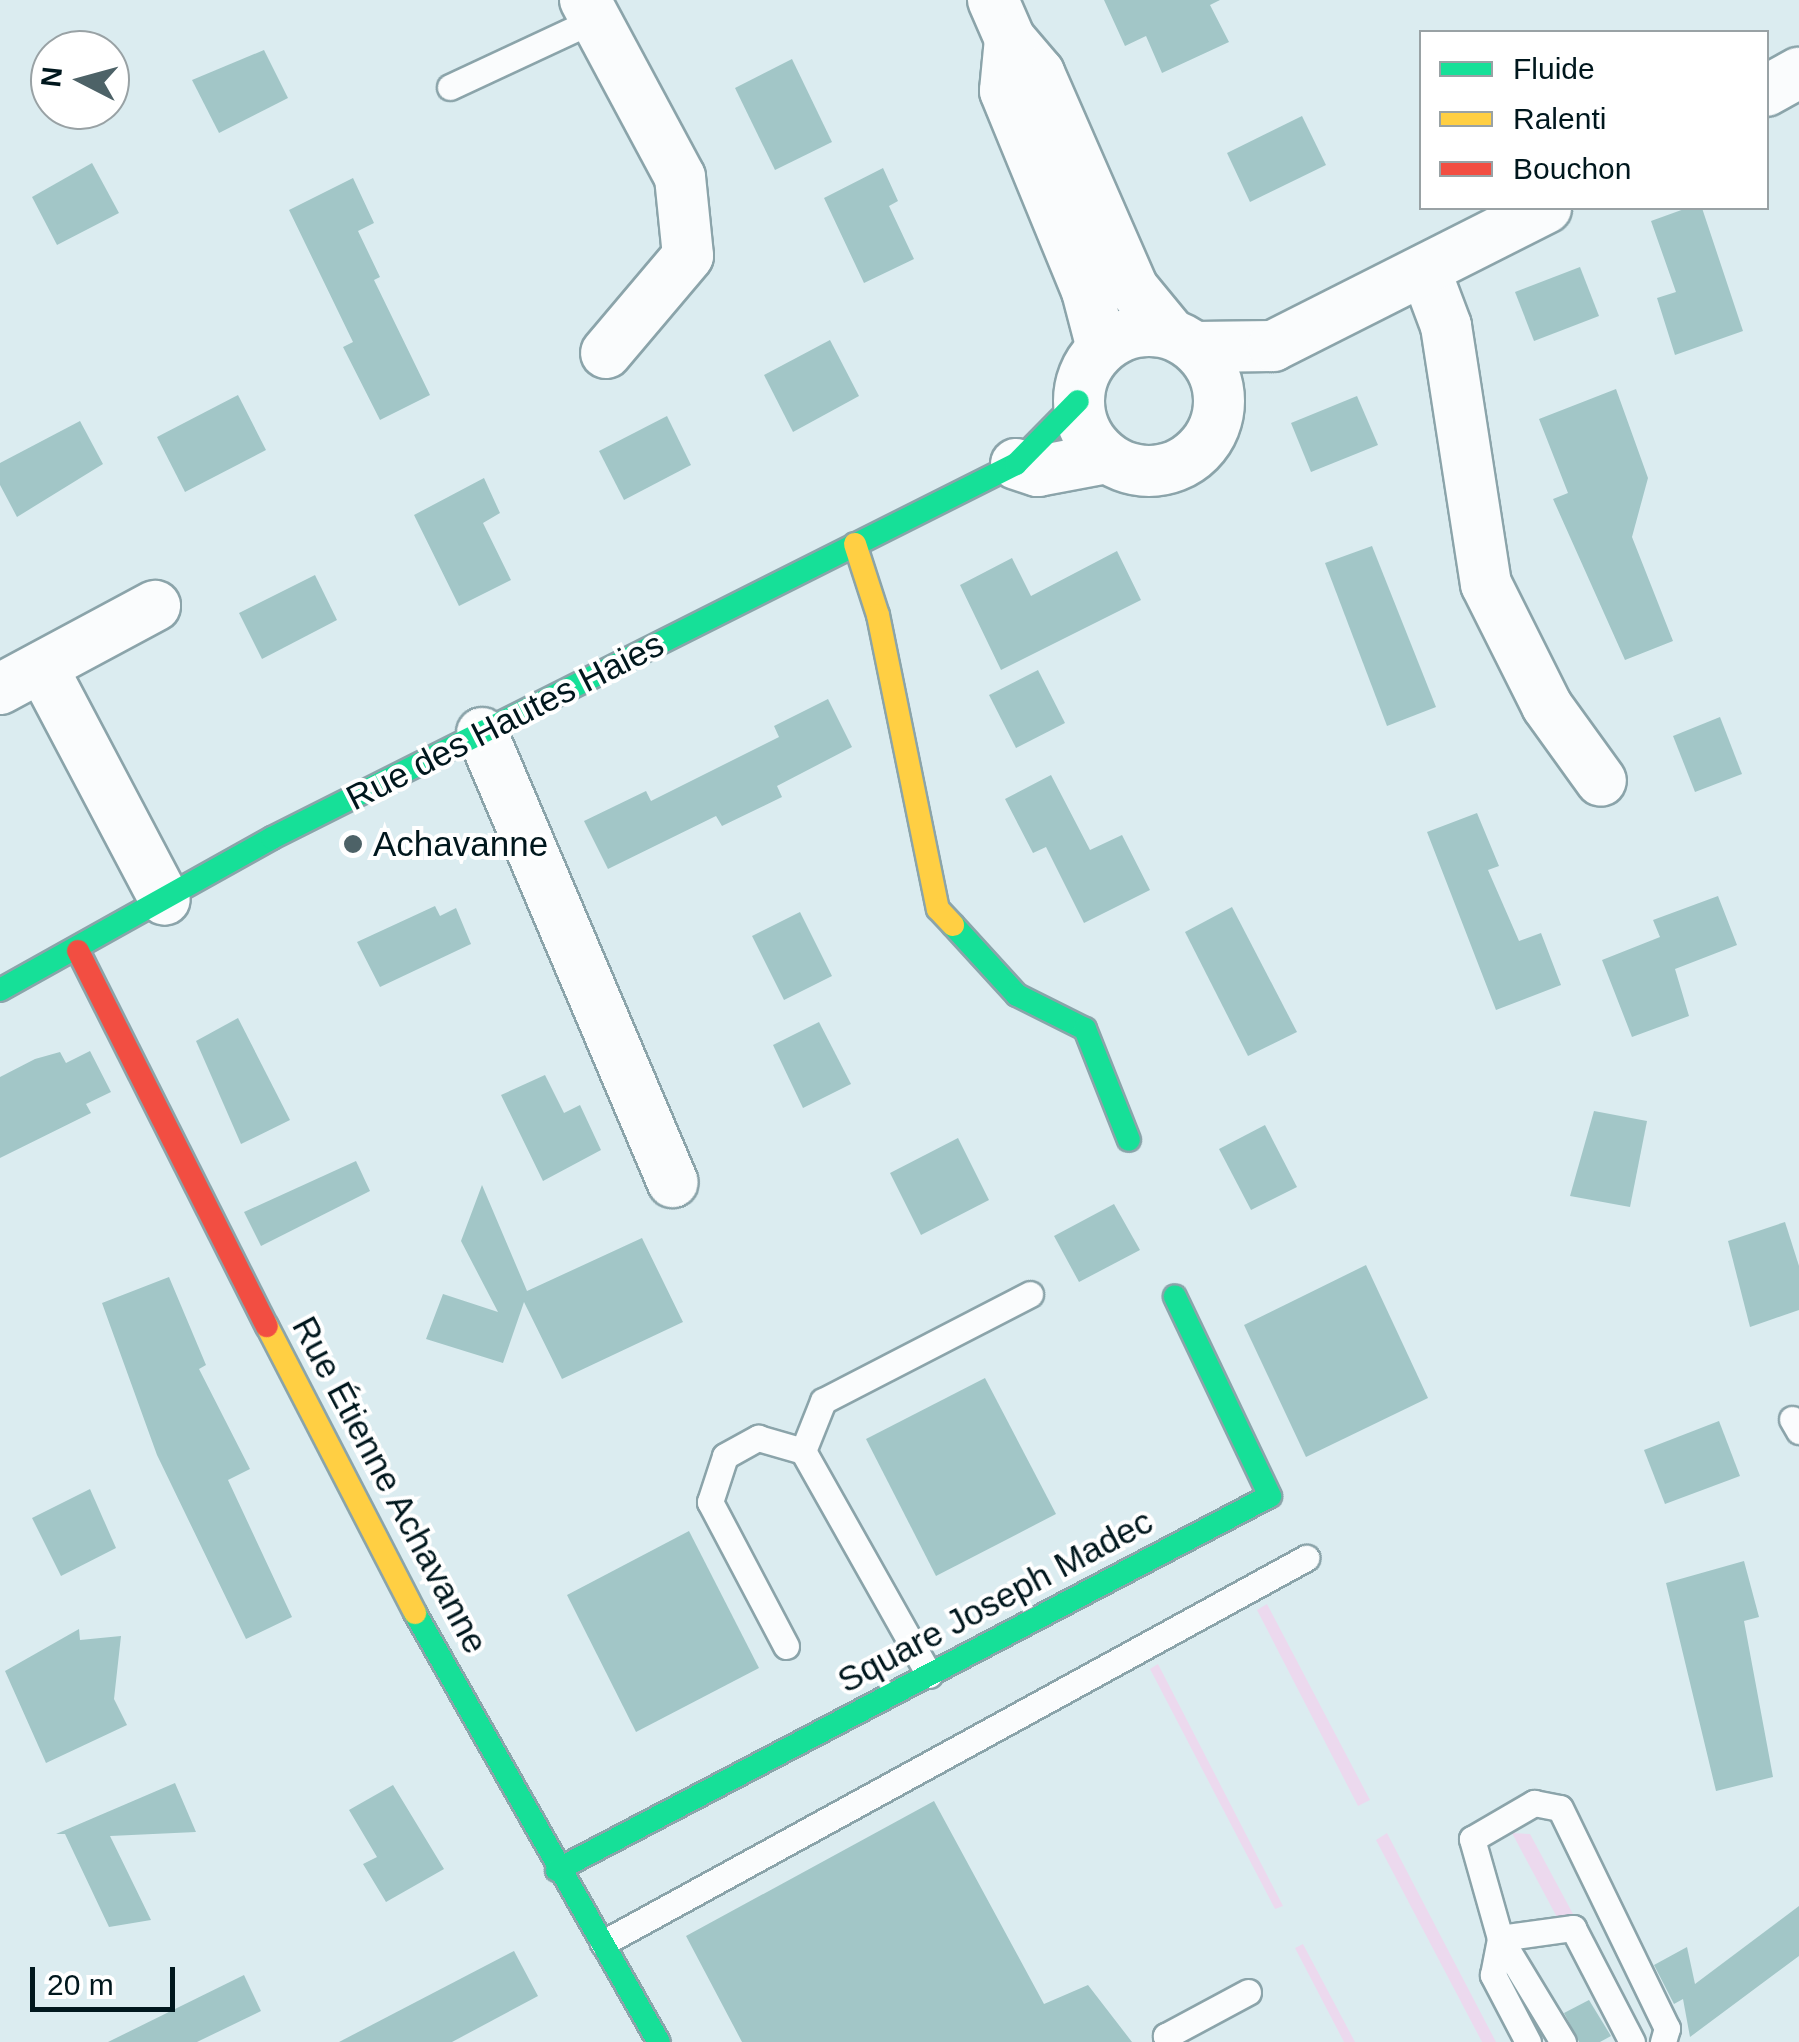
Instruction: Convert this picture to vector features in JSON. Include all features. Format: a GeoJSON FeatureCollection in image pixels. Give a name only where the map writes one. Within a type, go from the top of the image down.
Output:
{"type":"FeatureCollection","features":[{"type":"Feature","properties":{"kind":"street"},"geometry":{"type":"LineString","coordinates":[[590,10],[680,177],[688,256],[606,353]]}},
{"type":"Feature","properties":{"kind":"street"},"geometry":{"type":"LineString","coordinates":[[1002,20],[1040,73],[1133,288],[1183,340],[1220,394]]}},
{"type":"Feature","properties":{"kind":"street"},"geometry":{"type":"LineString","coordinates":[[1002,20],[1005,90],[1088,290],[1102,348],[1078,401],[1089,438],[1106,458],[1133,470],[1173,468],[1209,439],[1220,394],[1262,371],[1266,349]]}},
{"type":"Feature","properties":{"kind":"street"},"geometry":{"type":"LineString","coordinates":[[1769,89],[1799,73]]}},
{"type":"Feature","properties":{"kind":"street"},"geometry":{"type":"LineString","coordinates":[[1266,349],[1542,210]]}},
{"type":"Feature","properties":{"kind":"street"},"geometry":{"type":"LineString","coordinates":[[1424,270],[1446,326],[1486,584],[1546,706],[1602,780]]}},
{"type":"Feature","properties":{"kind":"street"},"geometry":{"type":"LineString","coordinates":[[1102,348],[1141,330],[1183,340],[1253,342],[1266,349]]}},
{"type":"Feature","properties":{"kind":"street","name":"Rue des Hautes Haies"},"geometry":{"type":"LineString","coordinates":[[0,990],[482,733],[1016,464],[1078,401]]}},
{"type":"Feature","properties":{"kind":"street","name":"Rue des Hautes Haies"},"geometry":{"type":"LineString","coordinates":[[1016,464],[1038,472],[1106,458]]}},
{"type":"Feature","properties":{"kind":"street"},"geometry":{"type":"LineString","coordinates":[[855,544],[878,615],[938,908],[1018,995],[1085,1029],[1129,1140]]}},
{"type":"Feature","properties":{"kind":"street"},"geometry":{"type":"LineString","coordinates":[[155,606],[21,678],[166,900]]}},
{"type":"Feature","properties":{"kind":"street"},"geometry":{"type":"LineString","coordinates":[[482,733],[673,1182]]}},
{"type":"Feature","properties":{"kind":"street","name":"Rue Étienne Achavanne"},"geometry":{"type":"LineString","coordinates":[[78,950],[385,1561],[557,1870],[659,2042]]}},
{"type":"Feature","properties":{"kind":"street","name":"Square Joseph Madec"},"geometry":{"type":"LineString","coordinates":[[557,1870],[1270,1496],[1175,1297]]}},
{"type":"Feature","properties":{"kind":"lane"},"geometry":{"type":"LineString","coordinates":[[450,87],[590,10]]}},
{"type":"Feature","properties":{"kind":"lane"},"geometry":{"type":"LineString","coordinates":[[802,1451],[823,1401],[1030,1294]]}},
{"type":"Feature","properties":{"kind":"lane"},"geometry":{"type":"LineString","coordinates":[[786,1646],[710,1502],[726,1456],[758,1438],[802,1451],[929,1675]]}},
{"type":"Feature","properties":{"kind":"lane"},"geometry":{"type":"LineString","coordinates":[[603,1943],[1306,1558]]}},
{"type":"Feature","properties":{"kind":"lane"},"geometry":{"type":"LineString","coordinates":[[1563,2042],[1500,1938],[1472,1839],[1534,1802],[1560,1808],[1668,2028],[1663,2042]]}},
{"type":"Feature","properties":{"kind":"lane"},"geometry":{"type":"LineString","coordinates":[[1500,1938],[1573,1928],[1632,2042]]}},
{"type":"Feature","properties":{"kind":"lane"},"geometry":{"type":"LineString","coordinates":[[1500,1938],[1493,1975],[1528,2042]]}},
{"type":"Feature","properties":{"kind":"lane"},"geometry":{"type":"LineString","coordinates":[[1169,2042],[1166,2036],[1248,1992]]}},
{"type":"Feature","properties":{"kind":"shaded area"},"geometry":{"type":"Polygon","coordinates":[[[1267,1604],[1370,1800],[1358,1806],[1257,1610],[1267,1604]]]}},
{"type":"Feature","properties":{"kind":"shaded area"},"geometry":{"type":"Polygon","coordinates":[[[1158,1664],[1283,1906],[1275,1909],[1150,1669],[1158,1664]]]}},
{"type":"Feature","properties":{"kind":"shaded area"},"geometry":{"type":"Polygon","coordinates":[[[1387,1833],[1496,2042],[1482,2042],[1376,1840],[1387,1833]]]}},
{"type":"Feature","properties":{"kind":"shaded area"},"geometry":{"type":"Polygon","coordinates":[[[1512,1833],[1530,1834],[1573,1914],[1559,1921],[1512,1833]]]}},
{"type":"Feature","properties":{"kind":"shaded area"},"geometry":{"type":"Polygon","coordinates":[[[1303,1944],[1355,2042],[1344,2042],[1295,1948],[1303,1944]]]}},
{"type":"Feature","properties":{"kind":"building"},"geometry":{"type":"Polygon","coordinates":[[[1104,0],[1220,0],[1210,5],[1229,42],[1162,73],[1146,36],[1125,46],[1104,0]]]}},
{"type":"Feature","properties":{"kind":"building"},"geometry":{"type":"Polygon","coordinates":[[[264,50],[288,98],[219,133],[192,80],[264,50]]]}},
{"type":"Feature","properties":{"kind":"building"},"geometry":{"type":"Polygon","coordinates":[[[792,59],[832,142],[775,170],[735,88],[792,59]]]}},
{"type":"Feature","properties":{"kind":"building"},"geometry":{"type":"Polygon","coordinates":[[[1302,116],[1326,165],[1250,202],[1227,153],[1302,116]]]}},
{"type":"Feature","properties":{"kind":"building"},"geometry":{"type":"Polygon","coordinates":[[[92,163],[119,213],[57,245],[32,197],[92,163]]]}},
{"type":"Feature","properties":{"kind":"building"},"geometry":{"type":"Polygon","coordinates":[[[883,168],[898,201],[889,206],[914,259],[864,283],[824,198],[883,168]]]}},
{"type":"Feature","properties":{"kind":"building"},"geometry":{"type":"Polygon","coordinates":[[[353,178],[374,223],[358,231],[380,277],[374,280],[430,395],[380,420],[343,347],[353,342],[289,210],[353,178]]]}},
{"type":"Feature","properties":{"kind":"building"},"geometry":{"type":"Polygon","coordinates":[[[1681,210],[1703,210],[1743,331],[1675,355],[1657,298],[1676,292],[1651,221],[1681,210]]]}},
{"type":"Feature","properties":{"kind":"building"},"geometry":{"type":"Polygon","coordinates":[[[1580,267],[1599,316],[1534,341],[1515,292],[1580,267]]]}},
{"type":"Feature","properties":{"kind":"building"},"geometry":{"type":"Polygon","coordinates":[[[830,340],[859,396],[793,432],[764,375],[830,340]]]}},
{"type":"Feature","properties":{"kind":"building"},"geometry":{"type":"Polygon","coordinates":[[[1616,389],[1648,478],[1632,537],[1673,641],[1625,660],[1553,499],[1568,493],[1539,419],[1616,389]]]}},
{"type":"Feature","properties":{"kind":"building"},"geometry":{"type":"Polygon","coordinates":[[[238,395],[266,450],[185,492],[157,437],[238,395]]]}},
{"type":"Feature","properties":{"kind":"building"},"geometry":{"type":"Polygon","coordinates":[[[1357,396],[1378,445],[1311,472],[1291,423],[1357,396]]]}},
{"type":"Feature","properties":{"kind":"building"},"geometry":{"type":"Polygon","coordinates":[[[667,416],[691,465],[624,500],[599,451],[667,416]]]}},
{"type":"Feature","properties":{"kind":"building"},"geometry":{"type":"Polygon","coordinates":[[[80,421],[103,464],[17,517],[0,485],[0,463],[80,421]]]}},
{"type":"Feature","properties":{"kind":"building"},"geometry":{"type":"Polygon","coordinates":[[[484,478],[500,513],[483,523],[511,580],[459,606],[414,515],[484,478]]]}},
{"type":"Feature","properties":{"kind":"building"},"geometry":{"type":"Polygon","coordinates":[[[1372,546],[1436,707],[1387,726],[1325,563],[1372,546]]]}},
{"type":"Feature","properties":{"kind":"building"},"geometry":{"type":"Polygon","coordinates":[[[1117,551],[1141,600],[1001,670],[960,585],[1012,558],[1031,596],[1117,551]]]}},
{"type":"Feature","properties":{"kind":"building"},"geometry":{"type":"Polygon","coordinates":[[[315,575],[337,620],[262,659],[239,613],[315,575]]]}},
{"type":"Feature","properties":{"kind":"building"},"geometry":{"type":"Polygon","coordinates":[[[1038,670],[1065,723],[1016,748],[989,695],[1038,670]]]}},
{"type":"Feature","properties":{"kind":"building"},"geometry":{"type":"Polygon","coordinates":[[[828,699],[852,747],[777,786],[782,797],[722,826],[716,816],[608,869],[584,821],[646,791],[651,801],[779,737],[774,726],[828,699]]]}},
{"type":"Feature","properties":{"kind":"building"},"geometry":{"type":"Polygon","coordinates":[[[1720,717],[1742,774],[1695,792],[1673,736],[1720,717]]]}},
{"type":"Feature","properties":{"kind":"building"},"geometry":{"type":"Polygon","coordinates":[[[1051,775],[1090,850],[1122,835],[1150,890],[1084,923],[1046,847],[1033,853],[1005,799],[1051,775]]]}},
{"type":"Feature","properties":{"kind":"building"},"geometry":{"type":"Polygon","coordinates":[[[1477,813],[1499,866],[1488,870],[1519,941],[1541,933],[1561,985],[1496,1010],[1427,832],[1477,813]]]}},
{"type":"Feature","properties":{"kind":"building"},"geometry":{"type":"Polygon","coordinates":[[[1718,896],[1737,945],[1675,969],[1689,1016],[1632,1037],[1602,960],[1660,937],[1653,920],[1718,896]]]}},
{"type":"Feature","properties":{"kind":"building"},"geometry":{"type":"Polygon","coordinates":[[[435,906],[440,916],[456,908],[471,944],[380,987],[357,942],[435,906]]]}},
{"type":"Feature","properties":{"kind":"building"},"geometry":{"type":"Polygon","coordinates":[[[1232,907],[1297,1032],[1248,1056],[1185,932],[1232,907]]]}},
{"type":"Feature","properties":{"kind":"building"},"geometry":{"type":"Polygon","coordinates":[[[800,912],[832,976],[784,1000],[752,936],[800,912]]]}},
{"type":"Feature","properties":{"kind":"building"},"geometry":{"type":"Polygon","coordinates":[[[238,1018],[290,1120],[241,1144],[196,1041],[238,1018]]]}},
{"type":"Feature","properties":{"kind":"building"},"geometry":{"type":"Polygon","coordinates":[[[819,1022],[851,1084],[803,1108],[773,1045],[819,1022]]]}},
{"type":"Feature","properties":{"kind":"building"},"geometry":{"type":"Polygon","coordinates":[[[90,1051],[111,1092],[86,1104],[91,1113],[0,1158],[0,1077],[35,1059],[60,1052],[66,1063],[90,1051]]]}},
{"type":"Feature","properties":{"kind":"building"},"geometry":{"type":"Polygon","coordinates":[[[545,1075],[564,1113],[580,1105],[601,1150],[543,1181],[501,1095],[545,1075]]]}},
{"type":"Feature","properties":{"kind":"building"},"geometry":{"type":"Polygon","coordinates":[[[1594,1111],[1647,1121],[1630,1207],[1570,1196],[1594,1111]]]}},
{"type":"Feature","properties":{"kind":"building"},"geometry":{"type":"Polygon","coordinates":[[[1265,1125],[1297,1187],[1251,1210],[1219,1149],[1265,1125]]]}},
{"type":"Feature","properties":{"kind":"building"},"geometry":{"type":"Polygon","coordinates":[[[958,1138],[989,1200],[921,1235],[890,1173],[958,1138]]]}},
{"type":"Feature","properties":{"kind":"building"},"geometry":{"type":"Polygon","coordinates":[[[356,1161],[370,1191],[261,1246],[244,1212],[356,1161]]]}},
{"type":"Feature","properties":{"kind":"building"},"geometry":{"type":"Polygon","coordinates":[[[482,1185],[527,1291],[642,1238],[683,1322],[562,1379],[524,1302],[503,1363],[426,1339],[443,1294],[498,1312],[461,1241],[482,1185]]]}},
{"type":"Feature","properties":{"kind":"building"},"geometry":{"type":"Polygon","coordinates":[[[1114,1204],[1140,1250],[1079,1282],[1054,1236],[1114,1204]]]}},
{"type":"Feature","properties":{"kind":"building"},"geometry":{"type":"Polygon","coordinates":[[[1785,1222],[1799,1266],[1799,1310],[1750,1327],[1728,1241],[1785,1222]]]}},
{"type":"Feature","properties":{"kind":"building"},"geometry":{"type":"Polygon","coordinates":[[[1366,1265],[1428,1398],[1306,1457],[1244,1325],[1366,1265]]]}},
{"type":"Feature","properties":{"kind":"building"},"geometry":{"type":"Polygon","coordinates":[[[169,1277],[206,1365],[199,1369],[250,1469],[228,1480],[292,1617],[246,1639],[157,1455],[102,1303],[169,1277]]]}},
{"type":"Feature","properties":{"kind":"building"},"geometry":{"type":"Polygon","coordinates":[[[985,1378],[1056,1514],[936,1576],[866,1439],[985,1378]]]}},
{"type":"Feature","properties":{"kind":"building"},"geometry":{"type":"Polygon","coordinates":[[[1719,1421],[1740,1476],[1665,1504],[1644,1450],[1719,1421]]]}},
{"type":"Feature","properties":{"kind":"building"},"geometry":{"type":"Polygon","coordinates":[[[90,1489],[116,1548],[61,1576],[32,1518],[90,1489]]]}},
{"type":"Feature","properties":{"kind":"building"},"geometry":{"type":"Polygon","coordinates":[[[689,1531],[759,1668],[636,1732],[567,1595],[689,1531]]]}},
{"type":"Feature","properties":{"kind":"building"},"geometry":{"type":"Polygon","coordinates":[[[1744,1561],[1759,1617],[1744,1621],[1773,1777],[1716,1791],[1666,1583],[1744,1561]]]}},
{"type":"Feature","properties":{"kind":"building"},"geometry":{"type":"Polygon","coordinates":[[[79,1629],[80,1640],[121,1636],[114,1699],[127,1725],[46,1763],[5,1671],[79,1629]]]}},
{"type":"Feature","properties":{"kind":"building"},"geometry":{"type":"Polygon","coordinates":[[[175,1783],[196,1832],[110,1836],[151,1920],[109,1927],[65,1834],[56,1834],[175,1783]]]}},
{"type":"Feature","properties":{"kind":"building"},"geometry":{"type":"Polygon","coordinates":[[[393,1785],[444,1869],[386,1902],[363,1864],[377,1857],[349,1810],[393,1785]]]}},
{"type":"Feature","properties":{"kind":"building"},"geometry":{"type":"Polygon","coordinates":[[[934,1801],[1044,2004],[1088,1985],[1132,2042],[742,2042],[686,1936],[934,1801]]]}},
{"type":"Feature","properties":{"kind":"building"},"geometry":{"type":"Polygon","coordinates":[[[1799,1906],[1799,1956],[1690,2037],[1683,1999],[1674,2004],[1654,1965],[1687,1947],[1695,1984],[1799,1906]]]}},
{"type":"Feature","properties":{"kind":"building"},"geometry":{"type":"Polygon","coordinates":[[[514,1951],[538,1996],[452,2042],[339,2042],[514,1951]]]}},
{"type":"Feature","properties":{"kind":"building"},"geometry":{"type":"Polygon","coordinates":[[[244,1975],[261,2011],[197,2042],[108,2042],[244,1975]]]}},
{"type":"Feature","properties":{"kind":"building"},"geometry":{"type":"Polygon","coordinates":[[[1589,2000],[1611,2036],[1600,2042],[1579,2042],[1564,2013],[1589,2000]]]}},
{"type":"Feature","properties":{"kind":"traffic: fast"},"geometry":{"type":"LineString","coordinates":[[0,990],[272,838],[1016,464],[1078,401]]}},
{"type":"Feature","properties":{"kind":"traffic: fast"},"geometry":{"type":"LineString","coordinates":[[953,925],[1017,995],[1085,1029],[1129,1140]]}},
{"type":"Feature","properties":{"kind":"traffic: fast"},"geometry":{"type":"LineString","coordinates":[[557,1870],[1270,1496],[1175,1297]]}},
{"type":"Feature","properties":{"kind":"traffic: fast"},"geometry":{"type":"LineString","coordinates":[[415,1613],[659,2042]]}},
{"type":"Feature","properties":{"kind":"traffic: slow"},"geometry":{"type":"LineString","coordinates":[[855,544],[878,615],[938,909],[953,925]]}},
{"type":"Feature","properties":{"kind":"traffic: slow"},"geometry":{"type":"LineString","coordinates":[[267,1326],[415,1613]]}},
{"type":"Feature","properties":{"kind":"traffic: jam"},"geometry":{"type":"LineString","coordinates":[[78,951],[267,1326]]}},
{"type":"Feature","properties":{"kind":"place","name":"Achavanne"},"geometry":{"type":"Point","coordinates":[353,844]}}]}
